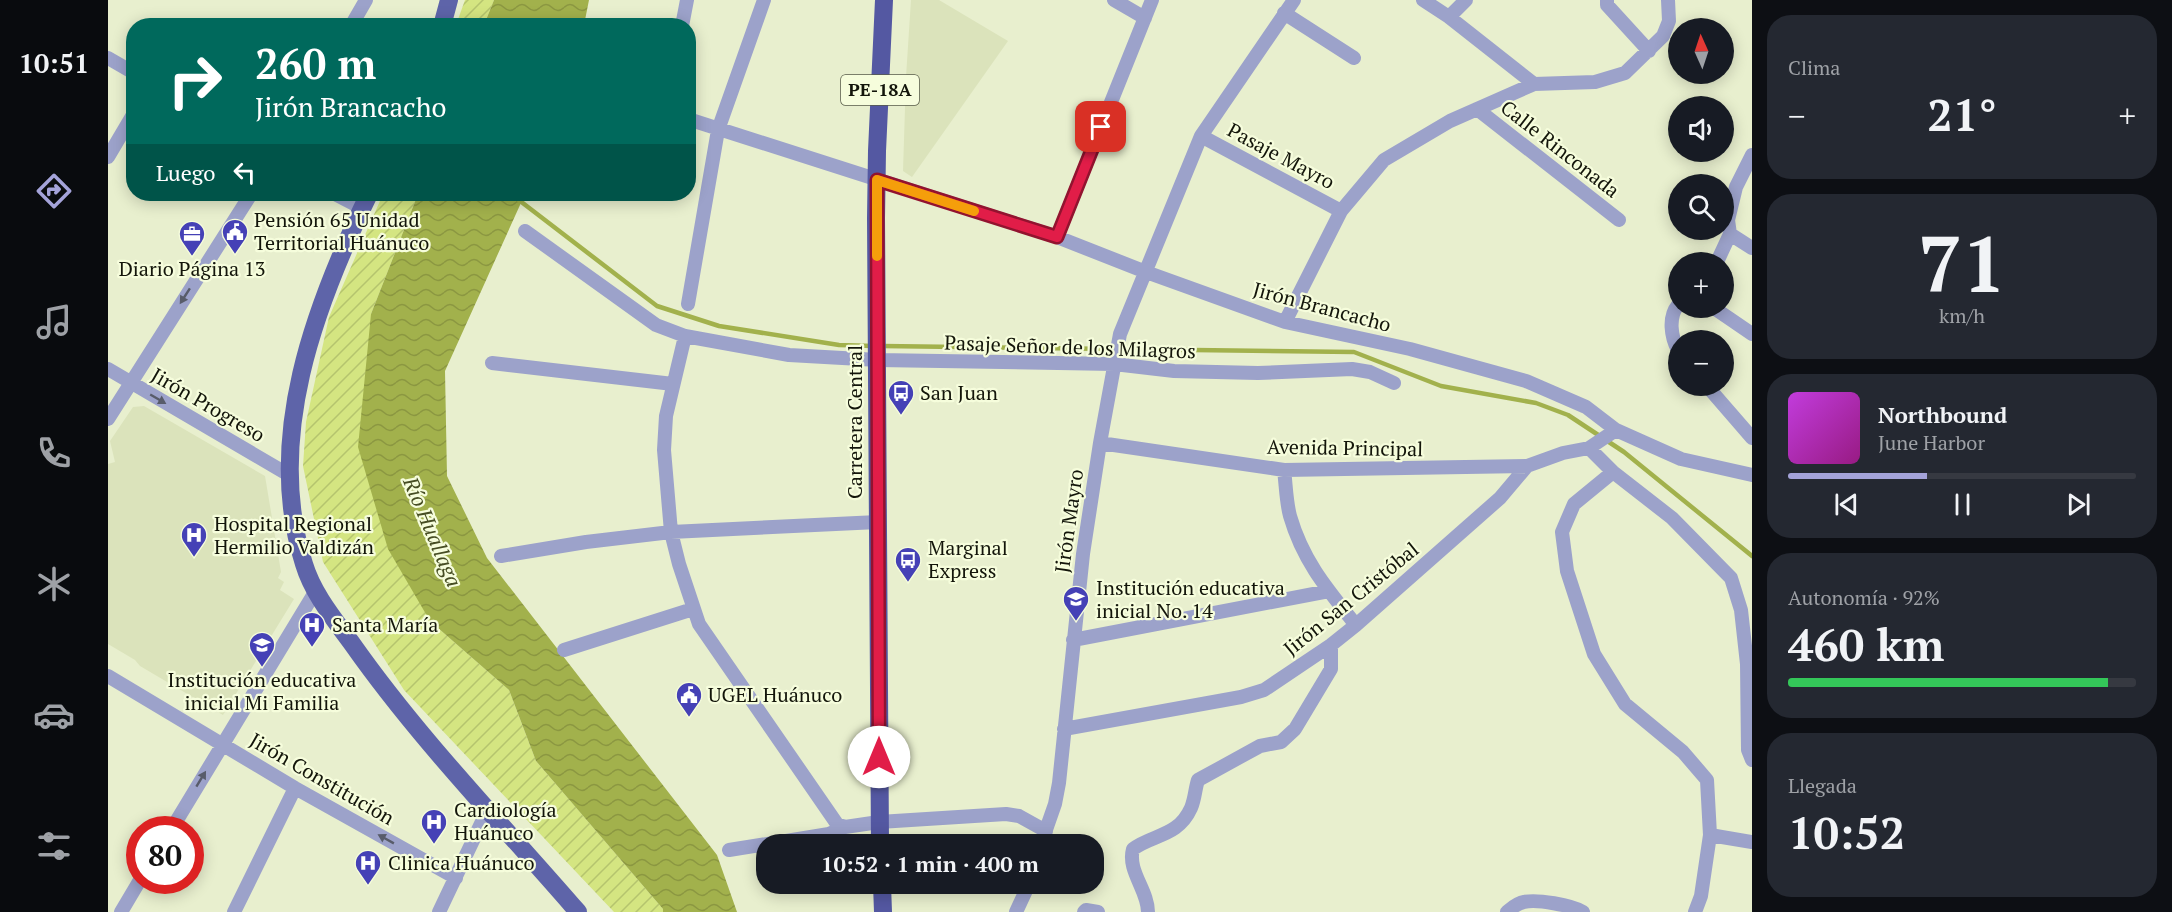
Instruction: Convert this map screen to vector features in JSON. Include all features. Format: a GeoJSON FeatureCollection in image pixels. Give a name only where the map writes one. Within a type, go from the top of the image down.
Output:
{"type":"FeatureCollection","features":[{"type":"Feature","properties":{"kind":"highway","name":"Carretera Central"},"geometry":{"type":"LineString","coordinates":[[880,834],[877,180],[884,0]]}},
{"type":"Feature","properties":{"kind":"highway"},"geometry":{"type":"LineString","coordinates":[[882,894],[883,912]]}},
{"type":"Feature","properties":{"kind":"main road"},"geometry":{"type":"LineString","coordinates":[[444,18],[449,0]]}},
{"type":"Feature","properties":{"kind":"main road"},"geometry":{"type":"LineString","coordinates":[[366,201],[336,268],[311,334],[290,439],[289,475],[296,534],[304,564],[315,592],[374,675],[487,811],[578,912]]}},
{"type":"Feature","properties":{"kind":"street"},"geometry":{"type":"LineString","coordinates":[[356,18],[366,0]]}},
{"type":"Feature","properties":{"kind":"street"},"geometry":{"type":"LineString","coordinates":[[684,18],[687,0]]}},
{"type":"Feature","properties":{"kind":"street"},"geometry":{"type":"LineString","coordinates":[[688,304],[718,130],[764,0]]}},
{"type":"Feature","properties":{"kind":"street"},"geometry":{"type":"LineString","coordinates":[[1114,0],[1145,18]]}},
{"type":"Feature","properties":{"kind":"street"},"geometry":{"type":"LineString","coordinates":[[1057,237],[1152,0]]}},
{"type":"Feature","properties":{"kind":"street"},"geometry":{"type":"LineString","coordinates":[[1146,272],[1201,135],[1294,0]]}},
{"type":"Feature","properties":{"kind":"street"},"geometry":{"type":"LineString","coordinates":[[1423,0],[1449,17],[1534,84]]}},
{"type":"Feature","properties":{"kind":"street"},"geometry":{"type":"LineString","coordinates":[[1449,17],[1466,0]]}},
{"type":"Feature","properties":{"kind":"street"},"geometry":{"type":"LineString","coordinates":[[1285,322],[1341,211],[1384,160],[1450,121],[1534,84],[1595,82],[1625,73],[1663,36],[1669,21],[1668,0]]}},
{"type":"Feature","properties":{"kind":"street"},"geometry":{"type":"LineString","coordinates":[[1605,2],[1649,51]]}},
{"type":"Feature","properties":{"kind":"street"},"geometry":{"type":"LineString","coordinates":[[1284,13],[1354,58]]}},
{"type":"Feature","properties":{"kind":"street"},"geometry":{"type":"LineString","coordinates":[[108,58],[126,68]]}},
{"type":"Feature","properties":{"kind":"street","name":"Calle Rinconada"},"geometry":{"type":"LineString","coordinates":[[1477,109],[1618,220]]}},
{"type":"Feature","properties":{"kind":"street","name":"Jirón Brancacho"},"geometry":{"type":"LineString","coordinates":[[696,122],[1057,237],[1285,322],[1410,349],[1526,381],[1586,406],[1615,431],[1681,459],[1749,478]]}},
{"type":"Feature","properties":{"kind":"street"},"geometry":{"type":"LineString","coordinates":[[108,157],[126,127]]}},
{"type":"Feature","properties":{"kind":"street","name":"Pasaje Mayro"},"geometry":{"type":"LineString","coordinates":[[1201,135],[1341,211]]}},
{"type":"Feature","properties":{"kind":"street"},"geometry":{"type":"LineString","coordinates":[[1734,195],[1752,155]]}},
{"type":"Feature","properties":{"kind":"street"},"geometry":{"type":"LineString","coordinates":[[108,419],[246,201]]}},
{"type":"Feature","properties":{"kind":"street","name":"Pasaje Señor de los Milagros"},"geometry":{"type":"LineString","coordinates":[[525,231],[656,325],[685,336],[789,355],[1115,362],[1174,371],[1258,373],[1352,369],[1370,372],[1394,383]]}},
{"type":"Feature","properties":{"kind":"street"},"geometry":{"type":"LineString","coordinates":[[1734,237],[1752,248]]}},
{"type":"Feature","properties":{"kind":"street","name":"Jirón Mayro"},"geometry":{"type":"LineString","coordinates":[[1045,834],[1055,804],[1083,554],[1100,443],[1120,334],[1146,272]]}},
{"type":"Feature","properties":{"kind":"street"},"geometry":{"type":"LineString","coordinates":[[1729,318],[1752,334]]}},
{"type":"Feature","properties":{"kind":"street"},"geometry":{"type":"LineString","coordinates":[[685,336],[666,416],[664,450],[671,532],[693,609],[699,624],[837,824],[846,827]]}},
{"type":"Feature","properties":{"kind":"street"},"geometry":{"type":"LineString","coordinates":[[492,363],[673,384]]}},
{"type":"Feature","properties":{"kind":"street","name":"Jirón Progreso"},"geometry":{"type":"LineString","coordinates":[[108,369],[289,475]]}},
{"type":"Feature","properties":{"kind":"street"},"geometry":{"type":"LineString","coordinates":[[1716,396],[1752,438]]}},
{"type":"Feature","properties":{"kind":"street","name":"Avenida Principal"},"geometry":{"type":"LineString","coordinates":[[1100,443],[1284,470],[1527,466],[1563,453],[1592,446],[1615,431]]}},
{"type":"Feature","properties":{"kind":"street"},"geometry":{"type":"LineString","coordinates":[[1592,446],[1613,472],[1672,518],[1731,578],[1741,610],[1747,664],[1748,750],[1752,760]]}},
{"type":"Feature","properties":{"kind":"street","name":"Jirón San Cristóbal"},"geometry":{"type":"LineString","coordinates":[[1064,729],[1254,695],[1264,690],[1331,645],[1356,625],[1500,498],[1527,466]]}},
{"type":"Feature","properties":{"kind":"street"},"geometry":{"type":"LineString","coordinates":[[1284,470],[1289,514],[1302,551],[1311,568],[1356,625]]}},
{"type":"Feature","properties":{"kind":"street"},"geometry":{"type":"LineString","coordinates":[[1613,472],[1574,504],[1562,532],[1567,571],[1594,654],[1625,704],[1683,752],[1707,780],[1710,835],[1701,896],[1695,912]]}},
{"type":"Feature","properties":{"kind":"street"},"geometry":{"type":"LineString","coordinates":[[501,556],[586,542],[671,532],[878,522]]}},
{"type":"Feature","properties":{"kind":"street"},"geometry":{"type":"LineString","coordinates":[[1074,640],[1329,591]]}},
{"type":"Feature","properties":{"kind":"street"},"geometry":{"type":"LineString","coordinates":[[179,816],[315,592]]}},
{"type":"Feature","properties":{"kind":"street"},"geometry":{"type":"LineString","coordinates":[[564,650],[693,609]]}},
{"type":"Feature","properties":{"kind":"street"},"geometry":{"type":"LineString","coordinates":[[1148,912],[1145,895],[1131,864],[1133,849],[1140,843],[1156,839],[1172,830],[1188,814],[1193,805],[1198,780],[1260,746],[1281,742],[1295,729],[1331,669],[1331,645]]}},
{"type":"Feature","properties":{"kind":"street","name":"Jirón Constitución"},"geometry":{"type":"LineString","coordinates":[[108,676],[295,788],[456,878]]}},
{"type":"Feature","properties":{"kind":"street"},"geometry":{"type":"LineString","coordinates":[[234,912],[295,788]]}},
{"type":"Feature","properties":{"kind":"street"},"geometry":{"type":"LineString","coordinates":[[439,912],[487,811]]}},
{"type":"Feature","properties":{"kind":"street"},"geometry":{"type":"LineString","coordinates":[[729,850],[829,834],[846,827],[879,822],[1006,814],[1019,816],[1046,831]]}},
{"type":"Feature","properties":{"kind":"street"},"geometry":{"type":"LineString","coordinates":[[1710,835],[1752,842]]}},
{"type":"Feature","properties":{"kind":"street"},"geometry":{"type":"LineString","coordinates":[[122,912],[133,894]]}},
{"type":"Feature","properties":{"kind":"street"},"geometry":{"type":"LineString","coordinates":[[1016,912],[1024,894]]}},
{"type":"Feature","properties":{"kind":"street"},"geometry":{"type":"LineString","coordinates":[[1507,912],[1518,904],[1531,901],[1573,907],[1583,912]]}},
{"type":"Feature","properties":{"kind":"street"},"geometry":{"type":"LineString","coordinates":[[1084,912],[1086,910],[1098,912]]}},
{"type":"Feature","properties":{"kind":"shaded area"},"geometry":{"type":"Polygon","coordinates":[[[465,0],[494,0],[487,18],[459,18],[465,0]]]}},
{"type":"Feature","properties":{"kind":"shaded area"},"geometry":{"type":"Polygon","coordinates":[[[911,0],[939,0],[1008,41],[912,177],[903,171],[911,0]]]}},
{"type":"Feature","properties":{"kind":"shaded area"},"geometry":{"type":"Polygon","coordinates":[[[380,201],[415,201],[371,314],[430,621],[509,690],[536,761],[663,909],[663,912],[614,912],[404,690],[323,562],[303,466],[306,422],[329,317],[380,201]]]}},
{"type":"Feature","properties":{"kind":"shaded area","name":"Hospital Regional Hermilio Valdizán"},"geometry":{"type":"Polygon","coordinates":[[[144,406],[265,476],[281,572],[278,578],[284,582],[280,590],[294,599],[223,715],[140,666],[135,660],[108,644],[108,464],[115,462],[110,441],[133,407],[144,406]]]}},
{"type":"Feature","properties":{"kind":"water"},"geometry":{"type":"Polygon","coordinates":[[[494,0],[589,0],[585,18],[487,18],[494,0]]]}},
{"type":"Feature","properties":{"kind":"water","name":"Río Huallaga"},"geometry":{"type":"Polygon","coordinates":[[[415,201],[522,201],[445,371],[447,476],[487,558],[717,855],[737,912],[663,912],[663,909],[536,761],[509,690],[430,621],[388,549],[358,447],[371,314],[415,201]]]}},
{"type":"Feature","properties":{"kind":"waterway"},"geometry":{"type":"LineString","coordinates":[[520,201],[657,306],[719,326],[839,345],[874,346]]}},
{"type":"Feature","properties":{"kind":"waterway"},"geometry":{"type":"LineString","coordinates":[[882,346],[1354,352],[1441,386],[1536,403],[1568,415],[1624,452],[1752,556]]}},
{"type":"Feature","properties":{"kind":"slow traffic"},"geometry":{"type":"LineString","coordinates":[[877,256],[877,180],[974,211]]}},
{"type":"Feature","properties":{"kind":"place","name":"Pensión 65 Unidad Territorial Huánuco"},"geometry":{"type":"Point","coordinates":[235,255]}},
{"type":"Feature","properties":{"kind":"place","name":"Diario Página 13"},"geometry":{"type":"Point","coordinates":[192,257]}},
{"type":"Feature","properties":{"kind":"place","name":"San Juan"},"geometry":{"type":"Point","coordinates":[901,416]}},
{"type":"Feature","properties":{"kind":"place","name":"Hospital Regional Hermilio Valdizán"},"geometry":{"type":"Point","coordinates":[194,558]}},
{"type":"Feature","properties":{"kind":"place","name":"Marginal Express"},"geometry":{"type":"Point","coordinates":[908,583]}},
{"type":"Feature","properties":{"kind":"place","name":"Institución educativa inicial No. 14"},"geometry":{"type":"Point","coordinates":[1076,622]}},
{"type":"Feature","properties":{"kind":"place","name":"Santa María"},"geometry":{"type":"Point","coordinates":[312,648]}},
{"type":"Feature","properties":{"kind":"place","name":"Institución educativa inicial Mi Familia"},"geometry":{"type":"Point","coordinates":[262,668]}},
{"type":"Feature","properties":{"kind":"place","name":"UGEL Huánuco"},"geometry":{"type":"Point","coordinates":[689,718]}},
{"type":"Feature","properties":{"kind":"place","name":"Cardiología Huánuco"},"geometry":{"type":"Point","coordinates":[434,845]}},
{"type":"Feature","properties":{"kind":"place","name":"Clinica Huánuco"},"geometry":{"type":"Point","coordinates":[368,886]}},
{"type":"Feature","properties":{"kind":"route"},"geometry":{"type":"LineString","coordinates":[[879,757],[877,180],[1057,237],[1101,127]]}}]}
